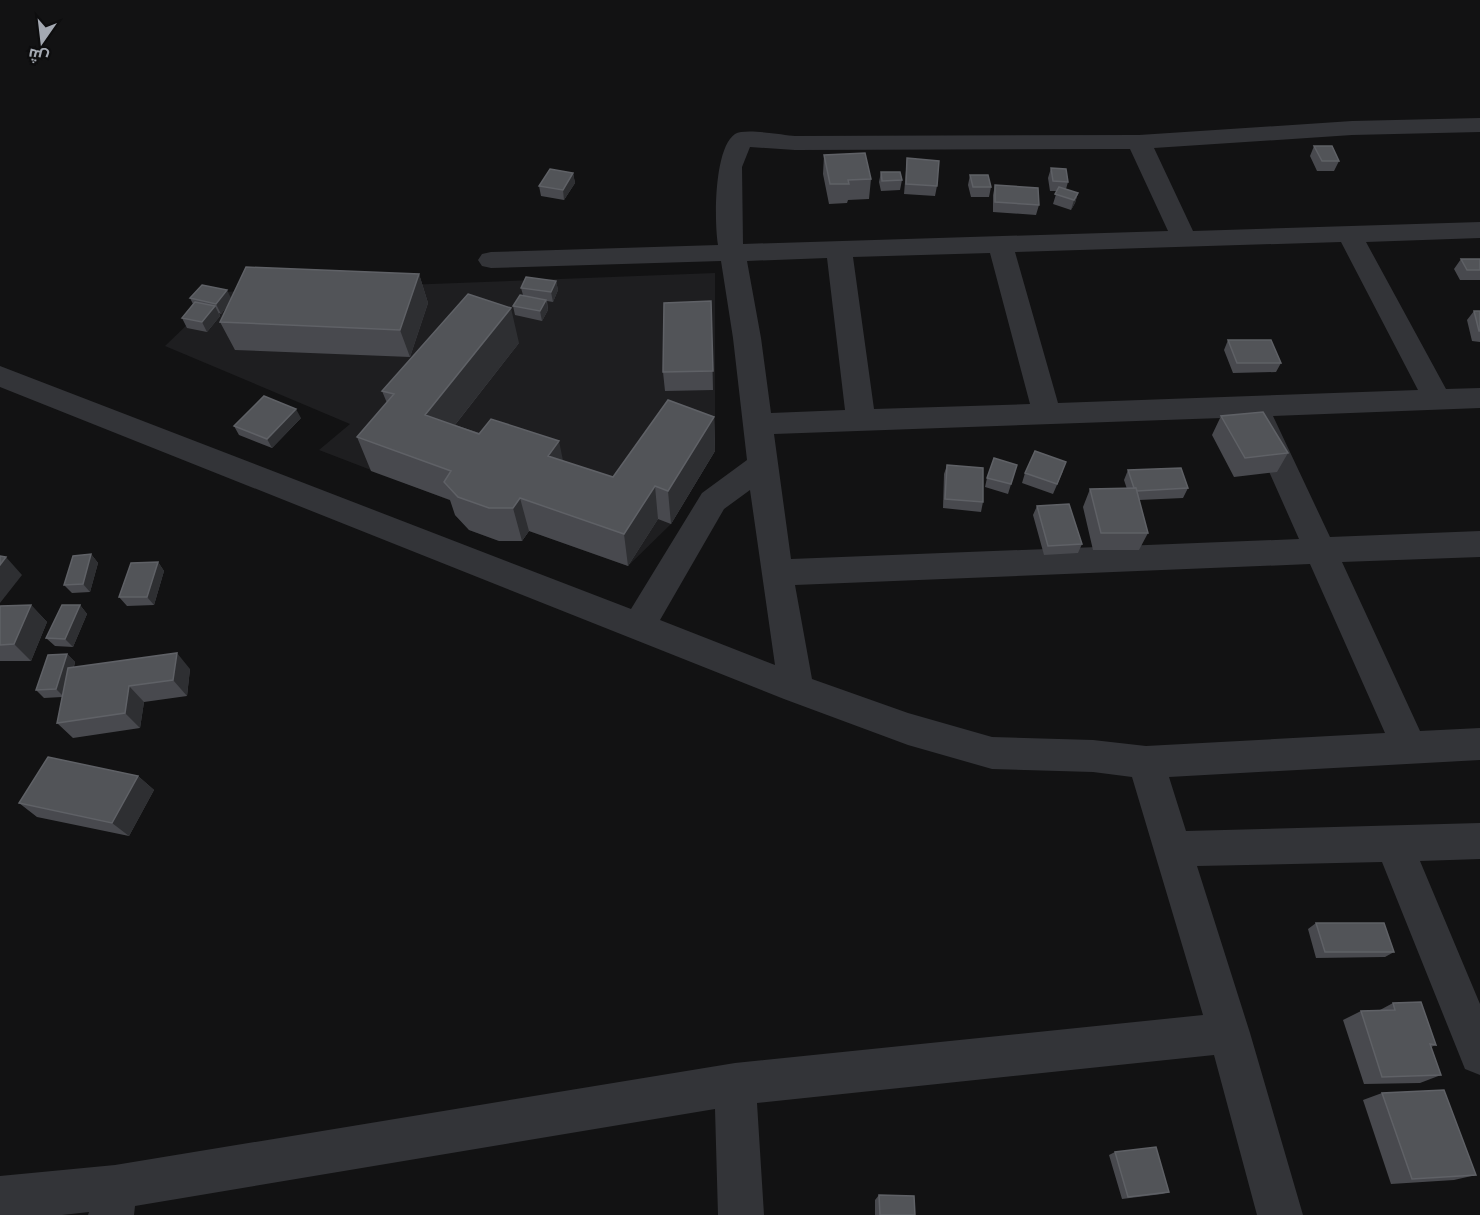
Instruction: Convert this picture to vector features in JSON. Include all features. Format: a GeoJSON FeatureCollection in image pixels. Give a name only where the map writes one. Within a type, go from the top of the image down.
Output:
{"type":"FeatureCollection","features":[{"type":"Feature","properties":{"kind":"street"},"geometry":{"type":"LineString","coordinates":[[796,688],[756,424],[747,338],[731,251],[730,167],[736,147],[744,139],[795,143],[1139,142],[1352,128],[1480,125]]}},
{"type":"Feature","properties":{"kind":"street"},"geometry":{"type":"LineString","coordinates":[[1139,142],[1184,238]]}},
{"type":"Feature","properties":{"kind":"street"},"geometry":{"type":"LineString","coordinates":[[491,260],[1480,230]]}},
{"type":"Feature","properties":{"kind":"street"},"geometry":{"type":"LineString","coordinates":[[1349,234],[1437,399]]}},
{"type":"Feature","properties":{"kind":"street"},"geometry":{"type":"LineString","coordinates":[[1000,244],[1047,414]]}},
{"type":"Feature","properties":{"kind":"street"},"geometry":{"type":"LineString","coordinates":[[839,248],[861,421]]}},
{"type":"Feature","properties":{"kind":"street"},"geometry":{"type":"LineString","coordinates":[[0,376],[796,688],[908,729],[992,753],[1093,756],[1146,762],[1480,744]]}},
{"type":"Feature","properties":{"kind":"street"},"geometry":{"type":"LineString","coordinates":[[756,424],[1480,398]]}},
{"type":"Feature","properties":{"kind":"street"},"geometry":{"type":"LineString","coordinates":[[1255,406],[1410,749]]}},
{"type":"Feature","properties":{"kind":"street"},"geometry":{"type":"LineString","coordinates":[[639,626],[713,501],[763,464]]}},
{"type":"Feature","properties":{"kind":"street"},"geometry":{"type":"LineString","coordinates":[[777,573],[1480,544]]}},
{"type":"Feature","properties":{"kind":"street"},"geometry":{"type":"LineString","coordinates":[[1146,762],[1229,1033],[1280,1215]]}},
{"type":"Feature","properties":{"kind":"street"},"geometry":{"type":"LineString","coordinates":[[1172,849],[1480,841]]}},
{"type":"Feature","properties":{"kind":"street"},"geometry":{"type":"LineString","coordinates":[[1394,844],[1480,1054]]}},
{"type":"Feature","properties":{"kind":"street"},"geometry":{"type":"LineString","coordinates":[[0,1198],[113,1201],[735,1084],[1229,1033]]}},
{"type":"Feature","properties":{"kind":"street"},"geometry":{"type":"LineString","coordinates":[[735,1084],[741,1215]]}},
{"type":"Feature","properties":{"kind":"shaded area"},"geometry":{"type":"Polygon","coordinates":[[[715,273],[715,451],[671,524],[628,566],[529,531],[522,541],[499,541],[469,530],[455,515],[462,505],[319,450],[350,424],[165,346],[221,292],[715,273]]]}},
{"type":"Feature","properties":{"kind":"building"},"geometry":{"type":"Polygon","coordinates":[[[1314,146],[1332,146],[1339,161],[1322,161],[1314,146]]]}},
{"type":"Feature","properties":{"kind":"building"},"geometry":{"type":"Polygon","coordinates":[[[865,153],[871,179],[848,180],[849,184],[830,184],[824,155],[865,153]]]}},
{"type":"Feature","properties":{"kind":"building"},"geometry":{"type":"Polygon","coordinates":[[[907,158],[939,161],[937,186],[906,184],[907,158]]]}},
{"type":"Feature","properties":{"kind":"building"},"geometry":{"type":"Polygon","coordinates":[[[1051,168],[1066,169],[1068,182],[1053,181],[1051,168]]]}},
{"type":"Feature","properties":{"kind":"building"},"geometry":{"type":"Polygon","coordinates":[[[550,169],[573,173],[563,190],[539,186],[550,169]]]}},
{"type":"Feature","properties":{"kind":"building"},"geometry":{"type":"Polygon","coordinates":[[[881,172],[900,172],[902,180],[882,181],[881,172]]]}},
{"type":"Feature","properties":{"kind":"building"},"geometry":{"type":"Polygon","coordinates":[[[970,175],[988,175],[991,187],[973,187],[970,175]]]}},
{"type":"Feature","properties":{"kind":"building"},"geometry":{"type":"Polygon","coordinates":[[[995,185],[1038,188],[1039,205],[995,202],[995,185]]]}},
{"type":"Feature","properties":{"kind":"building"},"geometry":{"type":"Polygon","coordinates":[[[1059,187],[1078,193],[1074,200],[1055,194],[1059,187]]]}},
{"type":"Feature","properties":{"kind":"building"},"geometry":{"type":"Polygon","coordinates":[[[1461,259],[1480,259],[1480,270],[1467,270],[1461,259]]]}},
{"type":"Feature","properties":{"kind":"building"},"geometry":{"type":"Polygon","coordinates":[[[246,267],[419,274],[400,330],[220,322],[246,267]]]}},
{"type":"Feature","properties":{"kind":"building"},"geometry":{"type":"Polygon","coordinates":[[[526,277],[556,281],[551,292],[521,288],[526,277]]]}},
{"type":"Feature","properties":{"kind":"building"},"geometry":{"type":"Polygon","coordinates":[[[202,285],[227,290],[216,304],[190,298],[202,285]]]}},
{"type":"Feature","properties":{"kind":"building"},"geometry":{"type":"Polygon","coordinates":[[[468,294],[511,308],[425,415],[479,434],[491,419],[559,441],[548,456],[613,477],[668,400],[714,417],[668,491],[655,486],[624,534],[520,498],[513,508],[489,508],[458,497],[444,482],[451,471],[357,437],[394,394],[382,391],[468,294]]]}},
{"type":"Feature","properties":{"kind":"building"},"geometry":{"type":"Polygon","coordinates":[[[520,295],[546,300],[540,311],[513,306],[520,295]]]}},
{"type":"Feature","properties":{"kind":"building"},"geometry":{"type":"Polygon","coordinates":[[[711,301],[713,371],[663,372],[664,303],[711,301]]]}},
{"type":"Feature","properties":{"kind":"building"},"geometry":{"type":"Polygon","coordinates":[[[195,302],[215,306],[202,322],[182,318],[195,302]]]}},
{"type":"Feature","properties":{"kind":"building"},"geometry":{"type":"Polygon","coordinates":[[[1474,311],[1480,311],[1480,331],[1479,331],[1474,311]]]}},
{"type":"Feature","properties":{"kind":"building"},"geometry":{"type":"Polygon","coordinates":[[[1228,340],[1271,340],[1281,363],[1237,363],[1228,340]]]}},
{"type":"Feature","properties":{"kind":"building"},"geometry":{"type":"Polygon","coordinates":[[[264,396],[296,409],[267,439],[234,426],[264,396]]]}},
{"type":"Feature","properties":{"kind":"building"},"geometry":{"type":"Polygon","coordinates":[[[1263,412],[1288,453],[1245,458],[1221,416],[1263,412]]]}},
{"type":"Feature","properties":{"kind":"building"},"geometry":{"type":"Polygon","coordinates":[[[1035,451],[1066,462],[1057,484],[1025,473],[1035,451]]]}},
{"type":"Feature","properties":{"kind":"building"},"geometry":{"type":"Polygon","coordinates":[[[994,458],[1017,465],[1011,484],[987,478],[994,458]]]}},
{"type":"Feature","properties":{"kind":"building"},"geometry":{"type":"Polygon","coordinates":[[[947,465],[983,468],[983,502],[945,499],[947,465]]]}},
{"type":"Feature","properties":{"kind":"building"},"geometry":{"type":"Polygon","coordinates":[[[1181,468],[1188,488],[1137,491],[1128,470],[1181,468]]]}},
{"type":"Feature","properties":{"kind":"building"},"geometry":{"type":"Polygon","coordinates":[[[1136,488],[1148,533],[1101,533],[1090,489],[1136,488]]]}},
{"type":"Feature","properties":{"kind":"building"},"geometry":{"type":"Polygon","coordinates":[[[1069,504],[1082,544],[1048,546],[1037,506],[1069,504]]]}},
{"type":"Feature","properties":{"kind":"building"},"geometry":{"type":"Polygon","coordinates":[[[91,554],[83,584],[64,585],[73,556],[91,554]]]}},
{"type":"Feature","properties":{"kind":"building"},"geometry":{"type":"Polygon","coordinates":[[[0,556],[6,557],[0,565],[0,556]]]}},
{"type":"Feature","properties":{"kind":"building"},"geometry":{"type":"Polygon","coordinates":[[[158,562],[147,597],[119,597],[131,563],[158,562]]]}},
{"type":"Feature","properties":{"kind":"building"},"geometry":{"type":"Polygon","coordinates":[[[31,605],[14,644],[0,645],[0,606],[31,605]]]}},
{"type":"Feature","properties":{"kind":"building"},"geometry":{"type":"Polygon","coordinates":[[[62,605],[80,605],[65,639],[46,638],[62,605]]]}},
{"type":"Feature","properties":{"kind":"building"},"geometry":{"type":"Polygon","coordinates":[[[177,653],[173,680],[129,686],[125,713],[57,723],[68,668],[177,653]]]}},
{"type":"Feature","properties":{"kind":"building"},"geometry":{"type":"Polygon","coordinates":[[[67,654],[56,689],[36,690],[48,655],[67,654]]]}},
{"type":"Feature","properties":{"kind":"building"},"geometry":{"type":"Polygon","coordinates":[[[48,757],[138,776],[112,823],[19,803],[48,757]]]}},
{"type":"Feature","properties":{"kind":"building"},"geometry":{"type":"Polygon","coordinates":[[[1316,923],[1384,923],[1394,952],[1325,952],[1316,923]]]}},
{"type":"Feature","properties":{"kind":"building"},"geometry":{"type":"Polygon","coordinates":[[[1421,1002],[1436,1045],[1430,1044],[1441,1075],[1382,1077],[1361,1011],[1395,1010],[1393,1003],[1421,1002]]]}},
{"type":"Feature","properties":{"kind":"building"},"geometry":{"type":"Polygon","coordinates":[[[1444,1090],[1476,1175],[1412,1179],[1382,1093],[1444,1090]]]}},
{"type":"Feature","properties":{"kind":"building"},"geometry":{"type":"Polygon","coordinates":[[[1156,1147],[1169,1192],[1128,1197],[1115,1152],[1156,1147]]]}},
{"type":"Feature","properties":{"kind":"building"},"geometry":{"type":"Polygon","coordinates":[[[879,1195],[914,1196],[915,1215],[880,1215],[879,1195]]]}}]}
